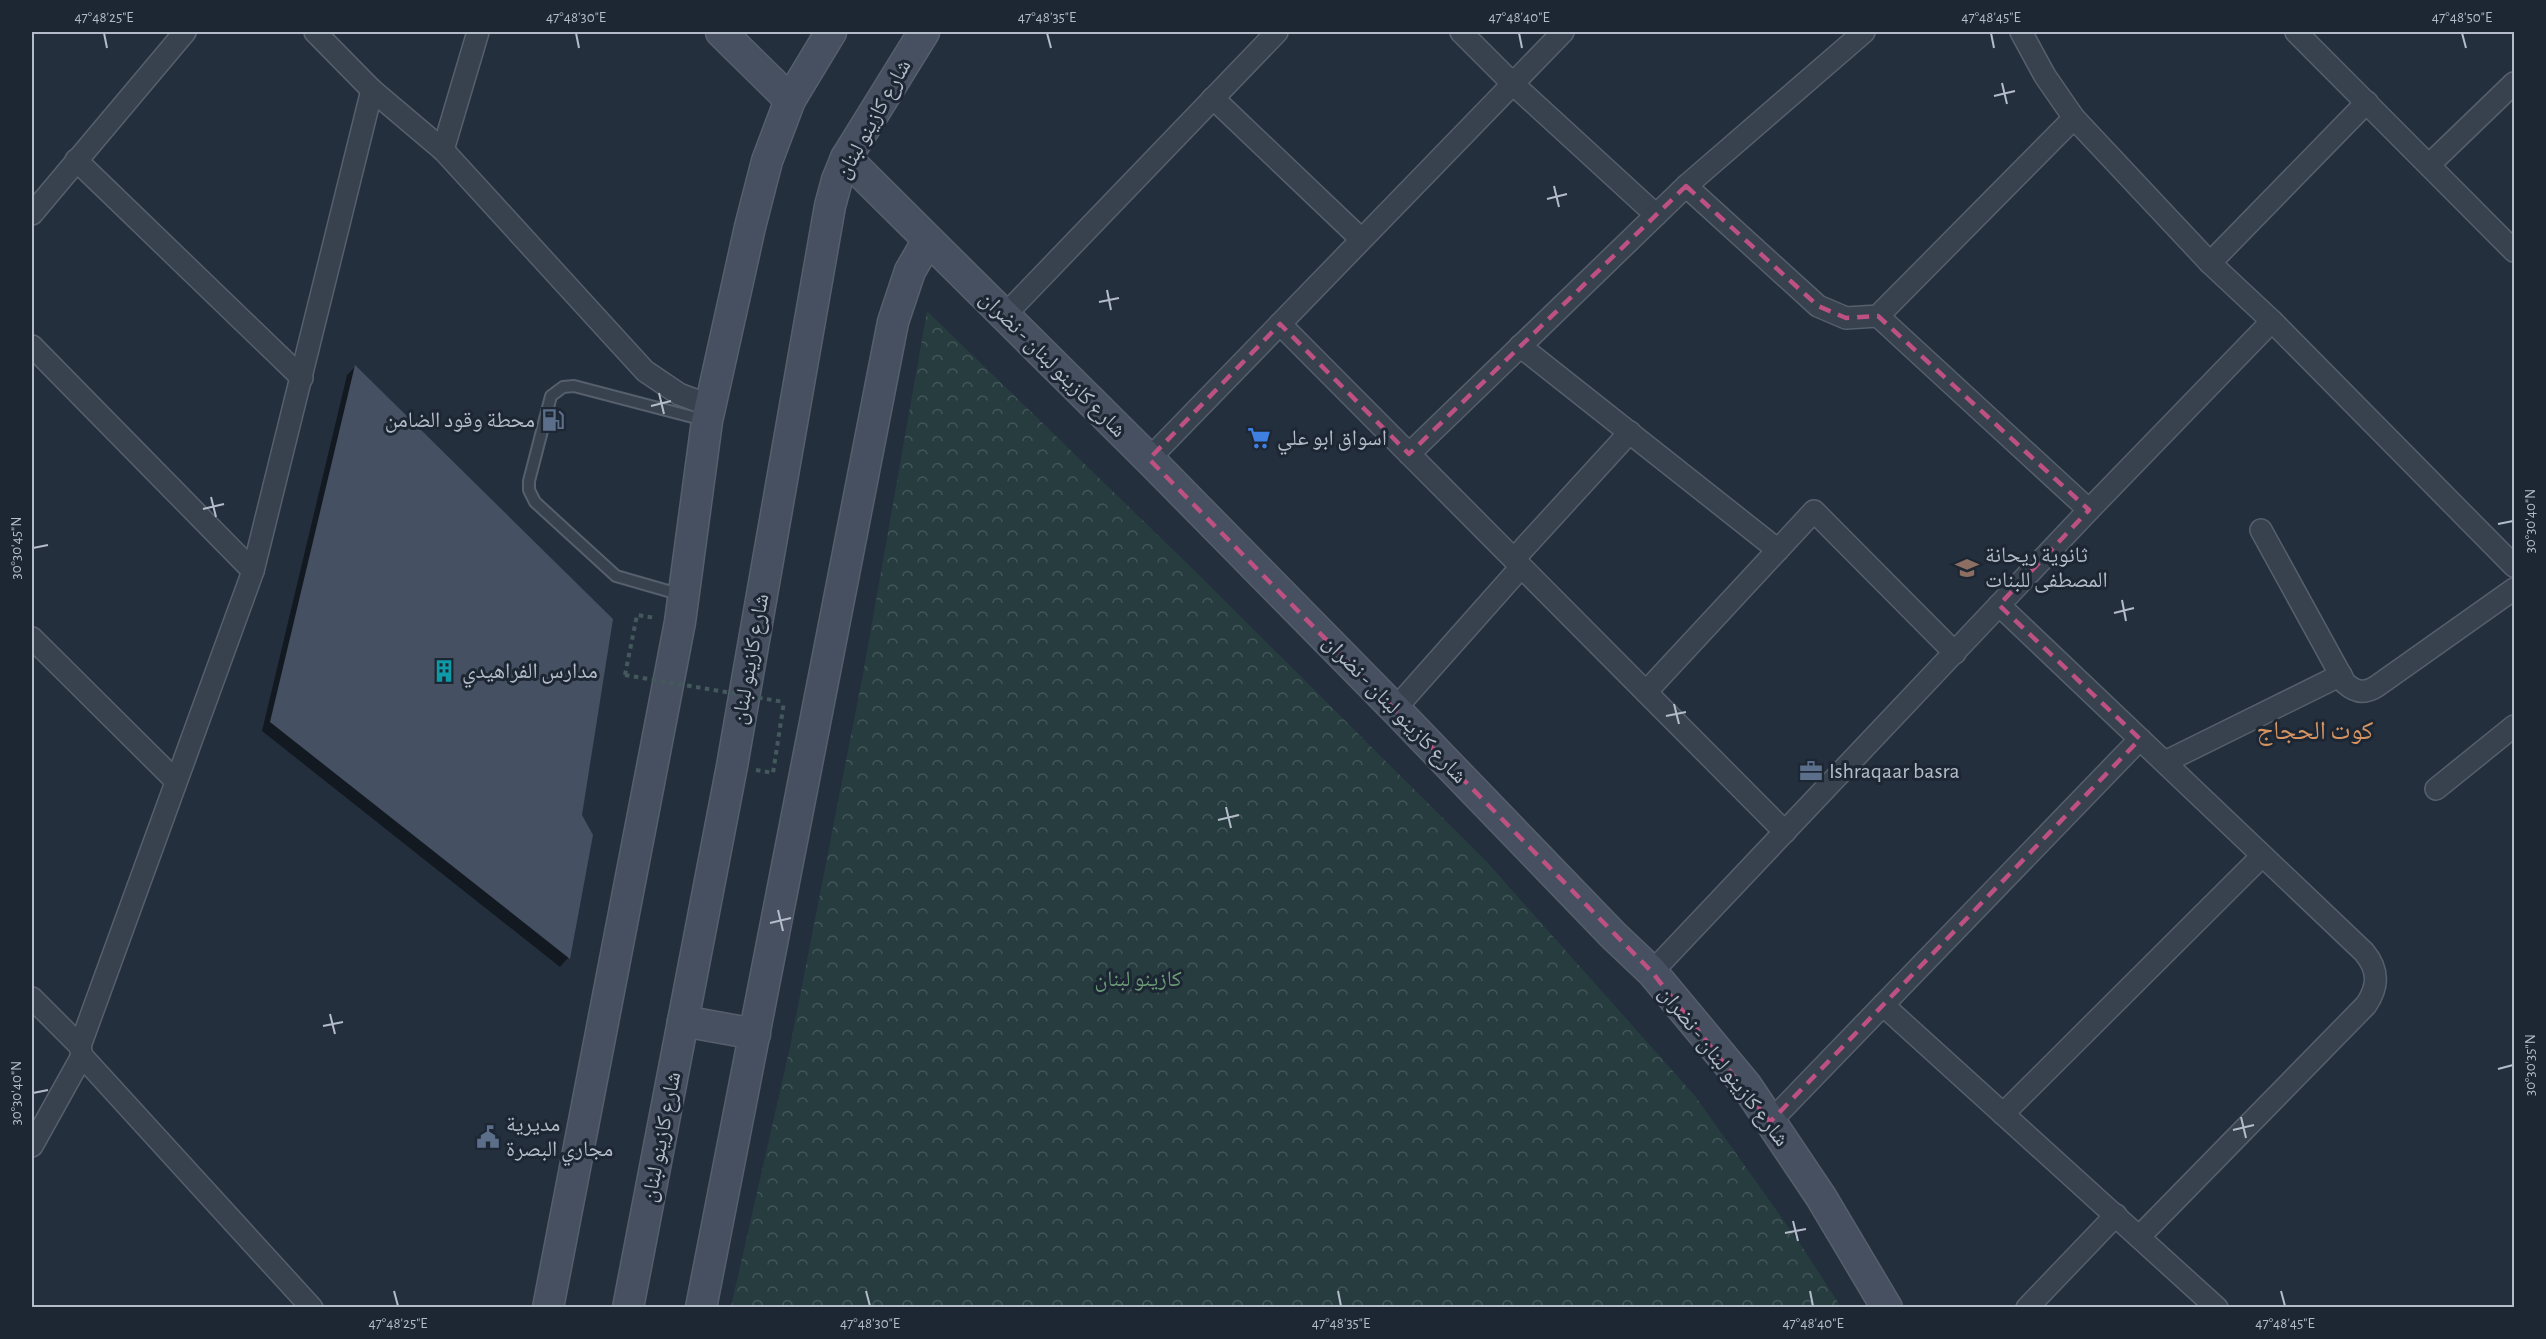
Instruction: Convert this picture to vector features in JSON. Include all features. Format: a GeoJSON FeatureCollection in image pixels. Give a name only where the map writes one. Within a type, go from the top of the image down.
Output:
{"type":"FeatureCollection","features":[{"type":"Feature","properties":{"kind":"street"},"geometry":{"type":"LineString","coordinates":[[32,214],[185,32]]}},
{"type":"Feature","properties":{"kind":"street"},"geometry":{"type":"LineString","coordinates":[[315,32],[372,90],[442,150],[645,371],[709,413]]}},
{"type":"Feature","properties":{"kind":"street"},"geometry":{"type":"LineString","coordinates":[[442,150],[478,32]]}},
{"type":"Feature","properties":{"kind":"street"},"geometry":{"type":"LineString","coordinates":[[721,32],[790,100]]}},
{"type":"Feature","properties":{"kind":"street"},"geometry":{"type":"LineString","coordinates":[[548,1308],[685,595],[709,413],[767,161],[790,100],[831,32]]}},
{"type":"Feature","properties":{"kind":"street","name":"شارع كازينو لبنان"},"geometry":{"type":"LineString","coordinates":[[628,1308],[732,766],[830,206],[846,158],[924,32]]}},
{"type":"Feature","properties":{"kind":"street"},"geometry":{"type":"LineString","coordinates":[[1004,316],[1277,32]]}},
{"type":"Feature","properties":{"kind":"street"},"geometry":{"type":"LineString","coordinates":[[1461,32],[1513,84],[1656,215]]}},
{"type":"Feature","properties":{"kind":"street"},"geometry":{"type":"LineString","coordinates":[[1149,459],[1563,32]]}},
{"type":"Feature","properties":{"kind":"street"},"geometry":{"type":"LineString","coordinates":[[1409,454],[1686,186],[1864,32]]}},
{"type":"Feature","properties":{"kind":"street"},"geometry":{"type":"LineString","coordinates":[[2021,32],[2045,76],[2074,118],[2210,263],[2272,321],[2514,567]]}},
{"type":"Feature","properties":{"kind":"street"},"geometry":{"type":"LineString","coordinates":[[2296,32],[2514,251]]}},
{"type":"Feature","properties":{"kind":"street"},"geometry":{"type":"LineString","coordinates":[[2429,165],[2514,83]]}},
{"type":"Feature","properties":{"kind":"street"},"geometry":{"type":"LineString","coordinates":[[32,1146],[81,1051],[253,571],[372,90]]}},
{"type":"Feature","properties":{"kind":"street"},"geometry":{"type":"LineString","coordinates":[[1213,98],[1362,239]]}},
{"type":"Feature","properties":{"kind":"street"},"geometry":{"type":"LineString","coordinates":[[2210,263],[2367,102]]}},
{"type":"Feature","properties":{"kind":"street"},"geometry":{"type":"LineString","coordinates":[[1686,186],[1818,306],[1846,318],[1878,316],[2074,118]]}},
{"type":"Feature","properties":{"kind":"street","name":"شارع كازينو لبنان - نضران"},"geometry":{"type":"LineString","coordinates":[[846,158],[1149,459],[1652,972],[1746,1085],[1821,1197],[1887,1308]]}},
{"type":"Feature","properties":{"kind":"street"},"geometry":{"type":"LineString","coordinates":[[76,160],[302,378]]}},
{"type":"Feature","properties":{"kind":"street"},"geometry":{"type":"LineString","coordinates":[[702,1308],[892,322],[906,279],[928,240]]}},
{"type":"Feature","properties":{"kind":"street"},"geometry":{"type":"LineString","coordinates":[[1878,316],[2089,510]]}},
{"type":"Feature","properties":{"kind":"street"},"geometry":{"type":"LineString","coordinates":[[1652,972],[2089,510],[2272,321]]}},
{"type":"Feature","properties":{"kind":"street"},"geometry":{"type":"LineString","coordinates":[[1280,324],[1785,832]]}},
{"type":"Feature","properties":{"kind":"street"},"geometry":{"type":"LineString","coordinates":[[32,346],[253,571]]}},
{"type":"Feature","properties":{"kind":"street"},"geometry":{"type":"LineString","coordinates":[[1520,346],[1778,550]]}},
{"type":"Feature","properties":{"kind":"street"},"geometry":{"type":"LineString","coordinates":[[1395,709],[1630,432]]}},
{"type":"Feature","properties":{"kind":"street"},"geometry":{"type":"LineString","coordinates":[[1646,692],[1814,511],[1955,653]]}},
{"type":"Feature","properties":{"kind":"street"},"geometry":{"type":"LineString","coordinates":[[2261,530],[2341,675],[2352,689],[2360,693],[2369,691],[2514,590]]}},
{"type":"Feature","properties":{"kind":"street"},"geometry":{"type":"LineString","coordinates":[[2000,605],[2364,952],[2372,961],[2376,972],[2376,984],[2366,1005],[2139,1238]]}},
{"type":"Feature","properties":{"kind":"street"},"geometry":{"type":"LineString","coordinates":[[32,638],[176,781]]}},
{"type":"Feature","properties":{"kind":"street"},"geometry":{"type":"LineString","coordinates":[[2164,762],[2341,675]]}},
{"type":"Feature","properties":{"kind":"street"},"geometry":{"type":"LineString","coordinates":[[2436,789],[2514,726]]}},
{"type":"Feature","properties":{"kind":"street"},"geometry":{"type":"LineString","coordinates":[[1770,1122],[2140,739]]}},
{"type":"Feature","properties":{"kind":"street"},"geometry":{"type":"LineString","coordinates":[[2004,1114],[2262,855]]}},
{"type":"Feature","properties":{"kind":"street"},"geometry":{"type":"LineString","coordinates":[[32,998],[312,1308]]}},
{"type":"Feature","properties":{"kind":"street"},"geometry":{"type":"LineString","coordinates":[[1883,1005],[2217,1308]]}},
{"type":"Feature","properties":{"kind":"street"},"geometry":{"type":"LineString","coordinates":[[683,1020],[755,1034]]}},
{"type":"Feature","properties":{"kind":"street"},"geometry":{"type":"LineString","coordinates":[[2027,1308],[2116,1215]]}},
{"type":"Feature","properties":{"kind":"lane"},"geometry":{"type":"LineString","coordinates":[[685,595],[616,576],[535,502],[531,495],[529,481],[551,396],[563,387],[574,386],[709,413]]}},
{"type":"Feature","properties":{"kind":"path"},"geometry":{"type":"LineString","coordinates":[[637,615],[625,675],[784,702],[774,773]]}},
{"type":"Feature","properties":{"kind":"highlighted area"},"geometry":{"type":"Polygon","coordinates":[[[1686,186],[1818,306],[1846,318],[1878,316],[2089,510],[1999,605],[2140,739],[1770,1122],[1652,972],[1149,459],[1280,324],[1409,454],[1686,186]]]}},
{"type":"Feature","properties":{"kind":"green space","name":"كازينو لبنان"},"geometry":{"type":"Polygon","coordinates":[[[927,311],[1197,573],[1487,862],[1695,1096],[1799,1242],[1841,1307],[731,1307],[790,1047],[863,674],[927,311]]]}},
{"type":"Feature","properties":{"kind":"building","name":"مدارس الفراهيدي"},"geometry":{"type":"Polygon","coordinates":[[[355,365],[613,619],[582,815],[593,835],[570,959],[270,722],[355,365]]]}},
{"type":"Feature","properties":{"kind":"place","name":"محطة وقود الضامن"},"geometry":{"type":"Point","coordinates":[553,420]}},
{"type":"Feature","properties":{"kind":"place","name":"اسواق ابو علي"},"geometry":{"type":"Point","coordinates":[1259,438]}},
{"type":"Feature","properties":{"kind":"place","name":"ثانوية ريحانة المصطفى للبنات"},"geometry":{"type":"Point","coordinates":[1967,568]}},
{"type":"Feature","properties":{"kind":"place","name":"مدارس الفراهيدي"},"geometry":{"type":"Point","coordinates":[444,671]}},
{"type":"Feature","properties":{"kind":"place","name":"Ishraqaar basra"},"geometry":{"type":"Point","coordinates":[1811,771]}},
{"type":"Feature","properties":{"kind":"place","name":"مديرية مجاري البصرة"},"geometry":{"type":"Point","coordinates":[488,1137]}},
{"type":"Feature","properties":{"kind":"district","name":"كوت الحجاج"},"geometry":{"type":"Point","coordinates":[2315,731]}}]}
